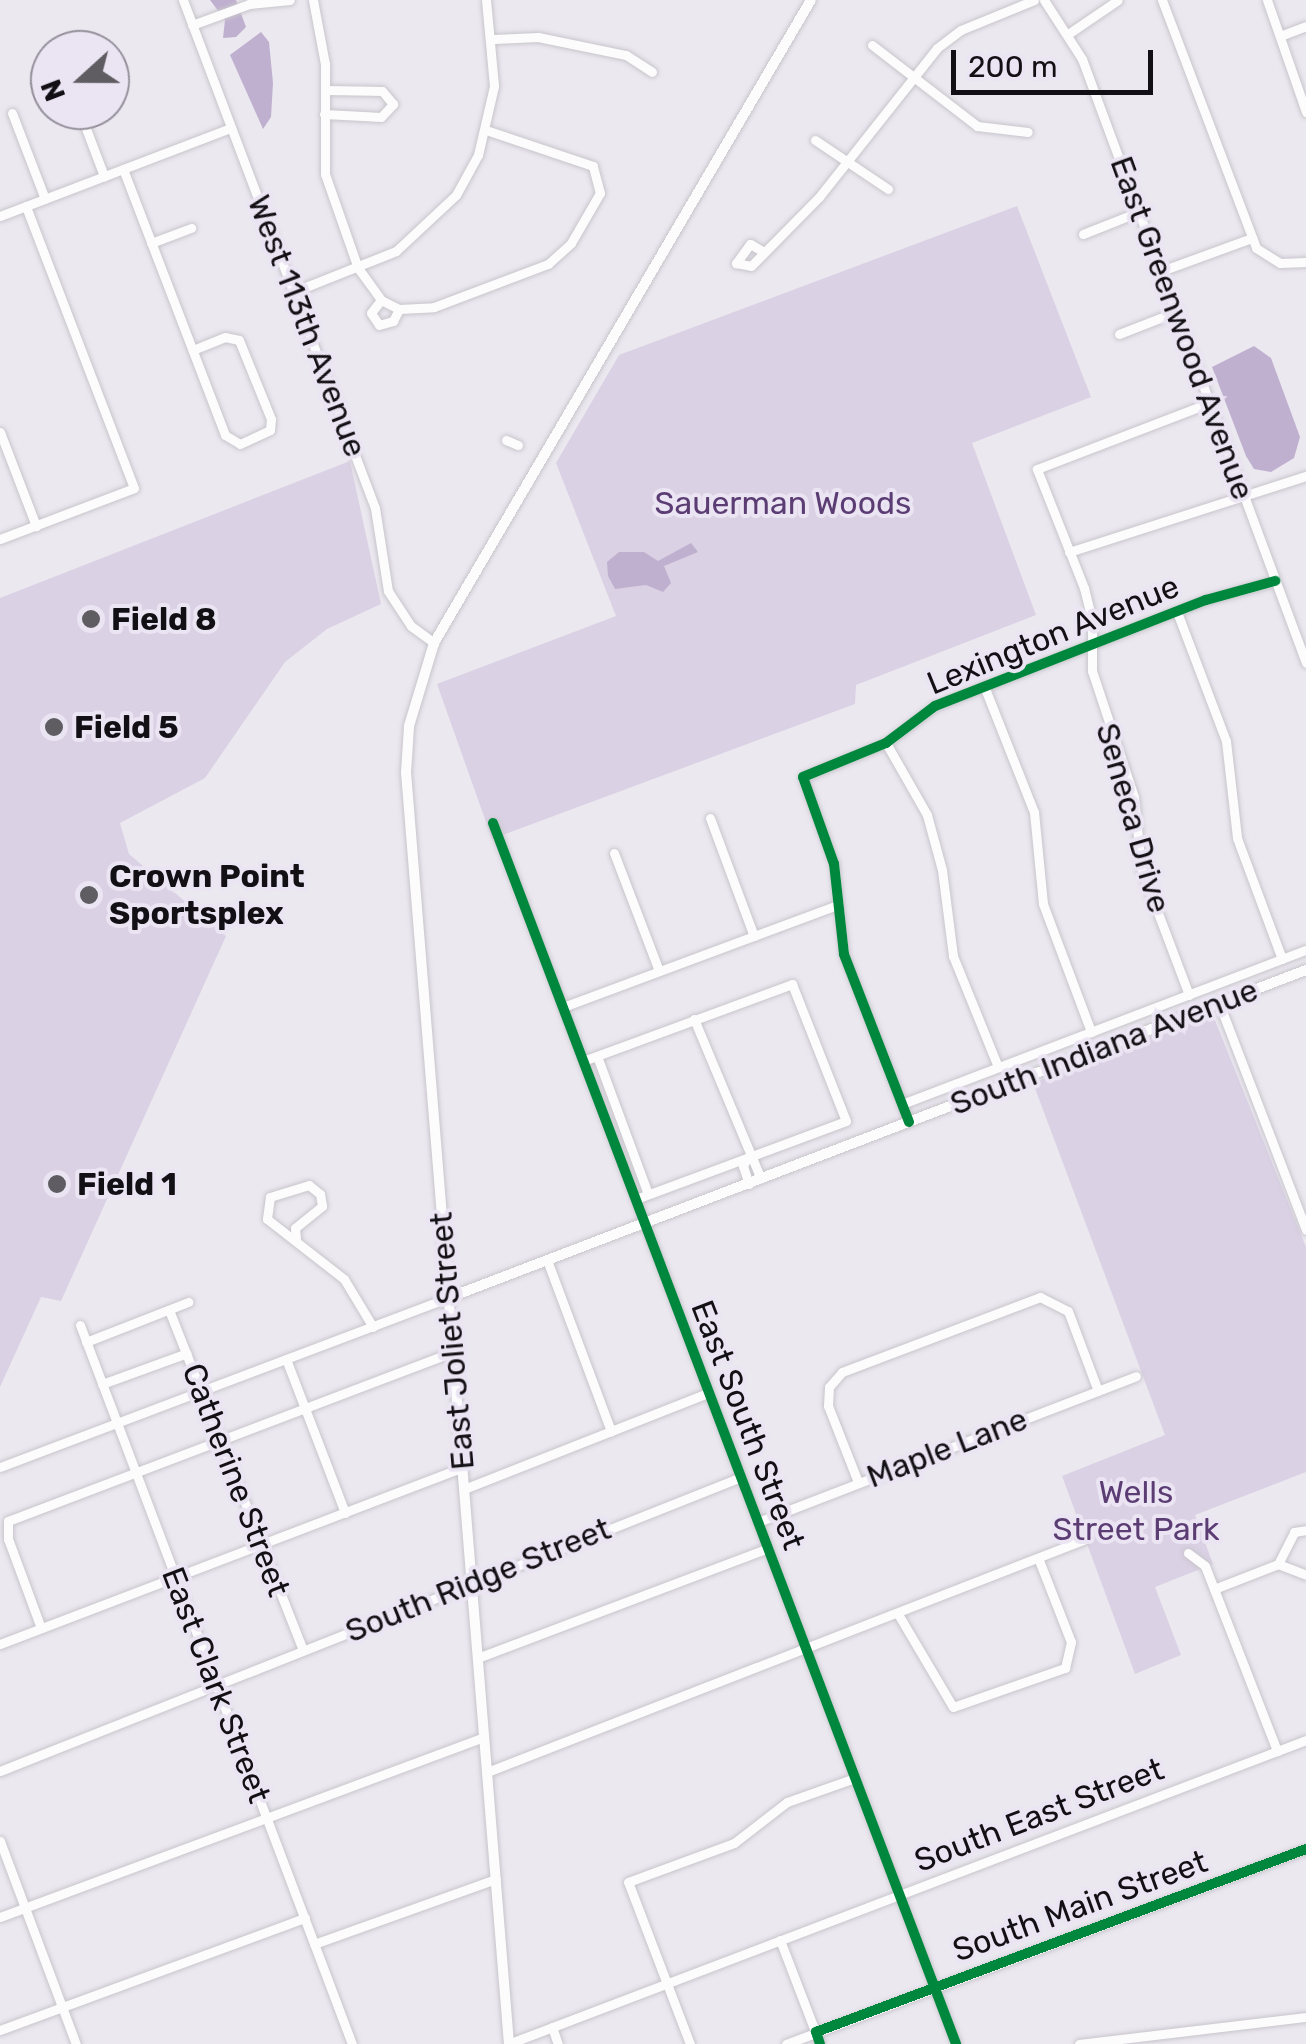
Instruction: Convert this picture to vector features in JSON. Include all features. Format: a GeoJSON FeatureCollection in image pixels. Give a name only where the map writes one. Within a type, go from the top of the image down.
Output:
{"type":"FeatureCollection","features":[{"type":"Feature","properties":{"kind":"main road","name":"East Joliet Street"},"geometry":{"type":"LineString","coordinates":[[509,2044],[406,773],[414,699],[434,643],[810,0]]}},
{"type":"Feature","properties":{"kind":"main road","name":"South Indiana Avenue"},"geometry":{"type":"LineString","coordinates":[[448,1298],[1306,970]]}},
{"type":"Feature","properties":{"kind":"street","name":"West 113th Avenue"},"geometry":{"type":"LineString","coordinates":[[183,0],[376,508],[388,592],[411,626],[434,643]]}},
{"type":"Feature","properties":{"kind":"street"},"geometry":{"type":"LineString","coordinates":[[192,25],[248,4],[290,0]]}},
{"type":"Feature","properties":{"kind":"street"},"geometry":{"type":"LineString","coordinates":[[314,0],[326,90],[325,174],[358,268],[381,300],[399,308],[434,308],[548,264],[572,243],[597,200],[598,174],[587,160],[486,130]]}},
{"type":"Feature","properties":{"kind":"street"},"geometry":{"type":"LineString","coordinates":[[293,292],[396,251],[443,212],[468,176],[486,130],[494,39],[486,0]]}},
{"type":"Feature","properties":{"kind":"street"},"geometry":{"type":"LineString","coordinates":[[764,252],[851,159],[912,78],[961,30],[1034,0]]}},
{"type":"Feature","properties":{"kind":"street","name":"East Greenwood Avenue"},"geometry":{"type":"LineString","coordinates":[[1044,0],[1068,34],[1142,211],[1306,664]]}},
{"type":"Feature","properties":{"kind":"street"},"geometry":{"type":"LineString","coordinates":[[1068,34],[1118,0]]}},
{"type":"Feature","properties":{"kind":"street"},"geometry":{"type":"LineString","coordinates":[[1162,0],[1252,238],[1264,257],[1306,262]]}},
{"type":"Feature","properties":{"kind":"street"},"geometry":{"type":"LineString","coordinates":[[1267,0],[1306,112]]}},
{"type":"Feature","properties":{"kind":"street"},"geometry":{"type":"LineString","coordinates":[[1280,36],[1306,26]]}},
{"type":"Feature","properties":{"kind":"street"},"geometry":{"type":"LineString","coordinates":[[494,39],[538,38],[626,56],[652,72]]}},
{"type":"Feature","properties":{"kind":"street"},"geometry":{"type":"LineString","coordinates":[[872,45],[977,126],[1028,132]]}},
{"type":"Feature","properties":{"kind":"street"},"geometry":{"type":"LineString","coordinates":[[324,114],[381,117],[393,104],[382,91],[326,90]]}},
{"type":"Feature","properties":{"kind":"street"},"geometry":{"type":"LineString","coordinates":[[12,113],[45,198]]}},
{"type":"Feature","properties":{"kind":"street"},"geometry":{"type":"LineString","coordinates":[[0,216],[231,128]]}},
{"type":"Feature","properties":{"kind":"street"},"geometry":{"type":"LineString","coordinates":[[86,130],[104,176]]}},
{"type":"Feature","properties":{"kind":"street"},"geometry":{"type":"LineString","coordinates":[[815,140],[851,159],[888,189]]}},
{"type":"Feature","properties":{"kind":"street"},"geometry":{"type":"LineString","coordinates":[[123,168],[192,350],[228,442],[240,444],[270,430],[272,419],[240,340],[225,337],[192,350]]}},
{"type":"Feature","properties":{"kind":"street"},"geometry":{"type":"LineString","coordinates":[[0,539],[134,488],[26,206]]}},
{"type":"Feature","properties":{"kind":"street"},"geometry":{"type":"LineString","coordinates":[[1083,234],[1142,211]]}},
{"type":"Feature","properties":{"kind":"street"},"geometry":{"type":"LineString","coordinates":[[151,243],[190,228]]}},
{"type":"Feature","properties":{"kind":"street"},"geometry":{"type":"LineString","coordinates":[[1164,270],[1252,238]]}},
{"type":"Feature","properties":{"kind":"street"},"geometry":{"type":"LineString","coordinates":[[381,300],[372,312],[379,325],[393,322],[399,308]]}},
{"type":"Feature","properties":{"kind":"street"},"geometry":{"type":"LineString","coordinates":[[1119,334],[1178,310]]}},
{"type":"Feature","properties":{"kind":"street","name":"Seneca Drive"},"geometry":{"type":"LineString","coordinates":[[1189,995],[1141,868],[1134,797],[1096,688],[1092,620],[1037,468],[1209,403]]}},
{"type":"Feature","properties":{"kind":"street"},"geometry":{"type":"LineString","coordinates":[[0,432],[36,526]]}},
{"type":"Feature","properties":{"kind":"street"},"geometry":{"type":"LineString","coordinates":[[506,440],[518,445]]}},
{"type":"Feature","properties":{"kind":"street"},"geometry":{"type":"LineString","coordinates":[[1070,552],[1179,512],[1245,500],[1306,476]]}},
{"type":"Feature","properties":{"kind":"street","name":"Lexington Avenue"},"geometry":{"type":"LineString","coordinates":[[838,905],[834,864],[803,777],[886,743],[935,706],[1177,612],[1275,582]]}},
{"type":"Feature","properties":{"kind":"street"},"geometry":{"type":"LineString","coordinates":[[1177,612],[1226,740],[1237,838],[1282,959]]}},
{"type":"Feature","properties":{"kind":"street"},"geometry":{"type":"LineString","coordinates":[[984,686],[1034,812],[1043,904],[1091,1032]]}},
{"type":"Feature","properties":{"kind":"street"},"geometry":{"type":"LineString","coordinates":[[886,743],[932,831],[953,956],[998,1067]]}},
{"type":"Feature","properties":{"kind":"street"},"geometry":{"type":"LineString","coordinates":[[710,818],[754,936]]}},
{"type":"Feature","properties":{"kind":"street","name":"East South Street"},"geometry":{"type":"LineString","coordinates":[[493,823],[956,2044]]}},
{"type":"Feature","properties":{"kind":"street"},"geometry":{"type":"LineString","coordinates":[[614,854],[658,971]]}},
{"type":"Feature","properties":{"kind":"street"},"geometry":{"type":"LineString","coordinates":[[563,1007],[838,905],[844,954],[909,1122]]}},
{"type":"Feature","properties":{"kind":"street"},"geometry":{"type":"LineString","coordinates":[[902,1104],[1306,950]]}},
{"type":"Feature","properties":{"kind":"street"},"geometry":{"type":"LineString","coordinates":[[584,1061],[792,984],[846,1122],[636,1199]]}},
{"type":"Feature","properties":{"kind":"street"},"geometry":{"type":"LineString","coordinates":[[1219,1004],[1306,1230]]}},
{"type":"Feature","properties":{"kind":"street"},"geometry":{"type":"LineString","coordinates":[[1128,1018],[1134,1036]]}},
{"type":"Feature","properties":{"kind":"street"},"geometry":{"type":"LineString","coordinates":[[694,1020],[747,1158],[761,1179]]}},
{"type":"Feature","properties":{"kind":"street"},"geometry":{"type":"LineString","coordinates":[[597,1056],[648,1194]]}},
{"type":"Feature","properties":{"kind":"street"},"geometry":{"type":"LineString","coordinates":[[747,1158],[743,1166],[749,1184]]}},
{"type":"Feature","properties":{"kind":"street"},"geometry":{"type":"LineString","coordinates":[[296,1239],[296,1228],[322,1206],[320,1194],[309,1185],[276,1194],[266,1208],[267,1219],[344,1278],[373,1327]]}},
{"type":"Feature","properties":{"kind":"street"},"geometry":{"type":"LineString","coordinates":[[548,1260],[611,1432]]}},
{"type":"Feature","properties":{"kind":"street","name":"South Indiana Avenue"},"geometry":{"type":"LineString","coordinates":[[0,1468],[448,1298]]}},
{"type":"Feature","properties":{"kind":"street"},"geometry":{"type":"LineString","coordinates":[[858,1482],[828,1406],[829,1388],[842,1372],[1040,1298],[1068,1311],[1098,1391]]}},
{"type":"Feature","properties":{"kind":"street"},"geometry":{"type":"LineString","coordinates":[[86,1342],[188,1302]]}},
{"type":"Feature","properties":{"kind":"street","name":"Catherine Street"},"geometry":{"type":"LineString","coordinates":[[169,1310],[304,1650]]}},
{"type":"Feature","properties":{"kind":"street","name":"East Clark Street"},"geometry":{"type":"LineString","coordinates":[[80,1325],[352,2044]]}},
{"type":"Feature","properties":{"kind":"street"},"geometry":{"type":"LineString","coordinates":[[41,1628],[5,1525],[452,1352]]}},
{"type":"Feature","properties":{"kind":"street"},"geometry":{"type":"LineString","coordinates":[[102,1384],[187,1353]]}},
{"type":"Feature","properties":{"kind":"street"},"geometry":{"type":"LineString","coordinates":[[286,1360],[345,1513]]}},
{"type":"Feature","properties":{"kind":"street","name":"Maple Lane"},"geometry":{"type":"LineString","coordinates":[[758,1522],[1136,1376]]}},
{"type":"Feature","properties":{"kind":"street"},"geometry":{"type":"LineString","coordinates":[[464,1488],[708,1393]]}},
{"type":"Feature","properties":{"kind":"street"},"geometry":{"type":"LineString","coordinates":[[0,1644],[462,1468]]}},
{"type":"Feature","properties":{"kind":"street","name":"South Ridge Street"},"geometry":{"type":"LineString","coordinates":[[0,1771],[741,1476]]}},
{"type":"Feature","properties":{"kind":"street"},"geometry":{"type":"LineString","coordinates":[[1214,1589],[1278,1564],[1294,1532],[1306,1530]]}},
{"type":"Feature","properties":{"kind":"street"},"geometry":{"type":"LineString","coordinates":[[487,1772],[1083,1540]]}},
{"type":"Feature","properties":{"kind":"street"},"geometry":{"type":"LineString","coordinates":[[480,1657],[768,1548]]}},
{"type":"Feature","properties":{"kind":"street"},"geometry":{"type":"LineString","coordinates":[[1188,1554],[1202,1561],[1277,1751]]}},
{"type":"Feature","properties":{"kind":"street"},"geometry":{"type":"LineString","coordinates":[[898,1614],[953,1707],[1065,1668],[1071,1642],[1038,1558]]}},
{"type":"Feature","properties":{"kind":"street"},"geometry":{"type":"LineString","coordinates":[[1278,1564],[1306,1575]]}},
{"type":"Feature","properties":{"kind":"street"},"geometry":{"type":"LineString","coordinates":[[0,1917],[484,1736]]}},
{"type":"Feature","properties":{"kind":"street","name":"South East Street"},"geometry":{"type":"LineString","coordinates":[[509,2044],[1306,1740]]}},
{"type":"Feature","properties":{"kind":"street"},"geometry":{"type":"LineString","coordinates":[[690,2044],[628,1882],[734,1843],[787,1802],[856,1778]]}},
{"type":"Feature","properties":{"kind":"street"},"geometry":{"type":"LineString","coordinates":[[0,1841],[76,2044]]}},
{"type":"Feature","properties":{"kind":"street","name":"South Main Street"},"geometry":{"type":"LineString","coordinates":[[786,2044],[1306,1849]]}},
{"type":"Feature","properties":{"kind":"street"},"geometry":{"type":"LineString","coordinates":[[314,1944],[496,1879]]}},
{"type":"Feature","properties":{"kind":"street"},"geometry":{"type":"LineString","coordinates":[[0,2030],[304,1918]]}},
{"type":"Feature","properties":{"kind":"street"},"geometry":{"type":"LineString","coordinates":[[780,1940],[820,2044]]}},
{"type":"Feature","properties":{"kind":"street"},"geometry":{"type":"LineString","coordinates":[[1079,2044],[1306,2017]]}},
{"type":"Feature","properties":{"kind":"street"},"geometry":{"type":"LineString","coordinates":[[552,2027],[558,2044]]}},
{"type":"Feature","properties":{"kind":"green space","name":"Sauerman Woods"},"geometry":{"type":"Polygon","coordinates":[[[1017,206],[1091,397],[972,443],[1036,615],[856,685],[855,704],[492,839],[437,684],[616,616],[556,463],[619,355],[1017,206]]]}},
{"type":"Feature","properties":{"kind":"green space","name":"Crown Point Sportsplex"},"geometry":{"type":"Polygon","coordinates":[[[350,461],[381,604],[327,629],[285,662],[205,778],[120,823],[129,854],[226,936],[61,1301],[41,1297],[0,1387],[0,598],[350,461]]]}},
{"type":"Feature","properties":{"kind":"green space","name":"Wells Street Park"},"geometry":{"type":"Polygon","coordinates":[[[1212,1013],[1306,1247],[1306,1472],[1195,1515],[1213,1564],[1155,1587],[1181,1655],[1135,1674],[1062,1476],[1165,1435],[1033,1083],[1212,1013]]]}},
{"type":"Feature","properties":{"kind":"shaded area"},"geometry":{"type":"Polygon","coordinates":[[[210,0],[236,0],[246,27],[236,37],[223,38],[225,20],[210,0]]]}},
{"type":"Feature","properties":{"kind":"shaded area"},"geometry":{"type":"Polygon","coordinates":[[[261,32],[269,42],[273,83],[271,117],[263,129],[230,55],[261,32]]]}},
{"type":"Feature","properties":{"kind":"shaded area"},"geometry":{"type":"Polygon","coordinates":[[[1254,346],[1271,358],[1300,437],[1294,458],[1271,472],[1254,469],[1246,456],[1212,367],[1254,346]]]}},
{"type":"Feature","properties":{"kind":"shaded area"},"geometry":{"type":"Polygon","coordinates":[[[691,543],[698,552],[664,566],[671,583],[663,592],[646,585],[615,589],[608,576],[607,562],[619,552],[644,552],[658,561],[691,543]]]}},
{"type":"Feature","properties":{"kind":"cycle path"},"geometry":{"type":"LineString","coordinates":[[909,1122],[844,954],[834,864],[803,777],[886,743],[935,706],[1206,600],[1275,581]]}},
{"type":"Feature","properties":{"kind":"cycle path"},"geometry":{"type":"LineString","coordinates":[[493,823],[956,2044]]}},
{"type":"Feature","properties":{"kind":"cycle path"},"geometry":{"type":"LineString","coordinates":[[820,2044],[816,2032],[1306,1849]]}},
{"type":"Feature","properties":{"kind":"place","name":"Field 8"},"geometry":{"type":"Point","coordinates":[91,619]}},
{"type":"Feature","properties":{"kind":"place","name":"Field 5"},"geometry":{"type":"Point","coordinates":[54,727]}},
{"type":"Feature","properties":{"kind":"place","name":"Crown Point Sportsplex"},"geometry":{"type":"Point","coordinates":[89,895]}},
{"type":"Feature","properties":{"kind":"place","name":"Field 1"},"geometry":{"type":"Point","coordinates":[57,1184]}}]}
